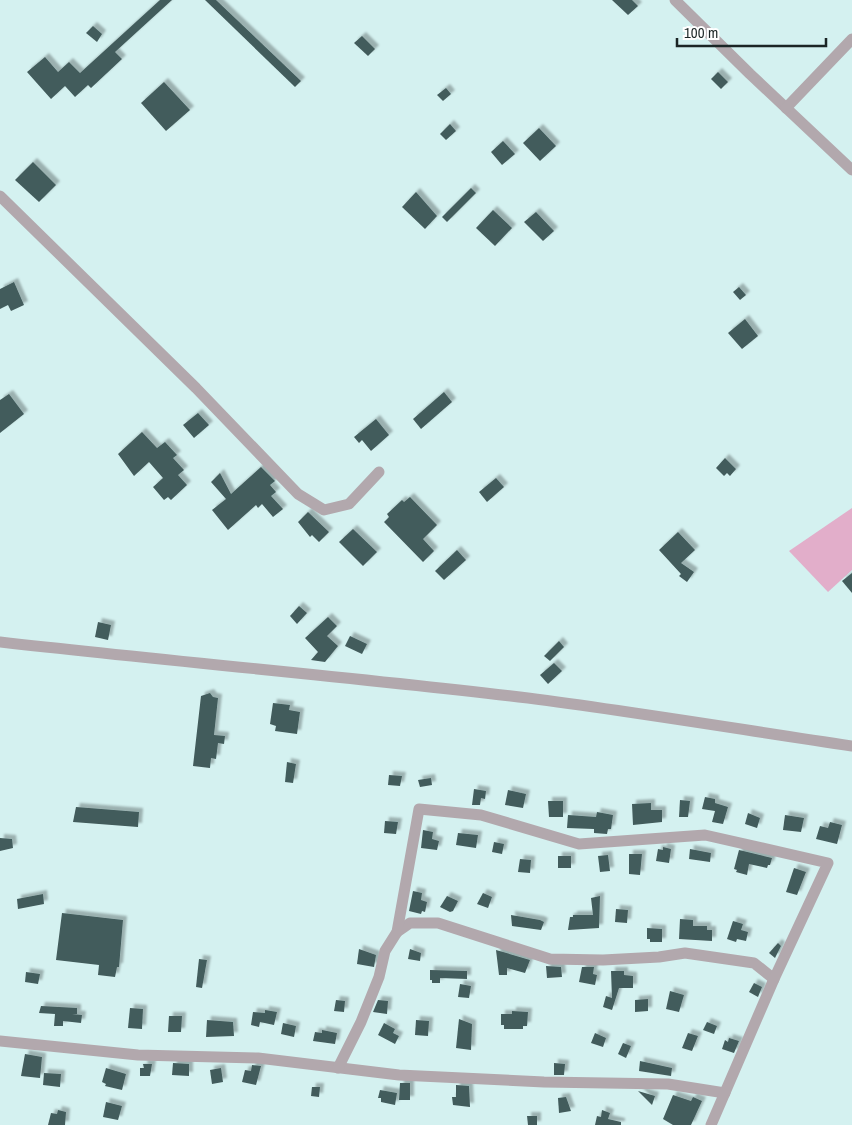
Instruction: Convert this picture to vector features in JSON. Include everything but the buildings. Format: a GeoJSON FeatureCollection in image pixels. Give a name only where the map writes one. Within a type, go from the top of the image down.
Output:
{"type":"FeatureCollection","features":[{"type":"Feature","properties":{"kind":"street"},"geometry":{"type":"LineString","coordinates":[[675,0],[852,170]]}},
{"type":"Feature","properties":{"kind":"street"},"geometry":{"type":"LineString","coordinates":[[786,108],[852,39]]}},
{"type":"Feature","properties":{"kind":"street"},"geometry":{"type":"LineString","coordinates":[[0,196],[196,388],[298,494],[324,510],[349,504],[379,472]]}},
{"type":"Feature","properties":{"kind":"street"},"geometry":{"type":"LineString","coordinates":[[0,642],[120,656],[268,668],[530,699],[852,746]]}},
{"type":"Feature","properties":{"kind":"street"},"geometry":{"type":"LineString","coordinates":[[338,1068],[361,1022],[379,977],[385,950],[396,932],[419,809],[480,815],[579,844],[705,836],[828,862],[774,979],[711,1125]]}},
{"type":"Feature","properties":{"kind":"street"},"geometry":{"type":"LineString","coordinates":[[396,932],[410,923],[438,923],[550,959],[602,960],[659,957],[685,953],[754,963],[774,979]]}},
{"type":"Feature","properties":{"kind":"street"},"geometry":{"type":"LineString","coordinates":[[0,1041],[138,1055],[258,1058],[399,1075],[544,1082],[668,1084],[725,1093]]}},
{"type":"Feature","properties":{"kind":"shaded area"},"geometry":{"type":"Polygon","coordinates":[[[852,508],[852,570],[828,592],[789,551],[852,508]]]}}]}
